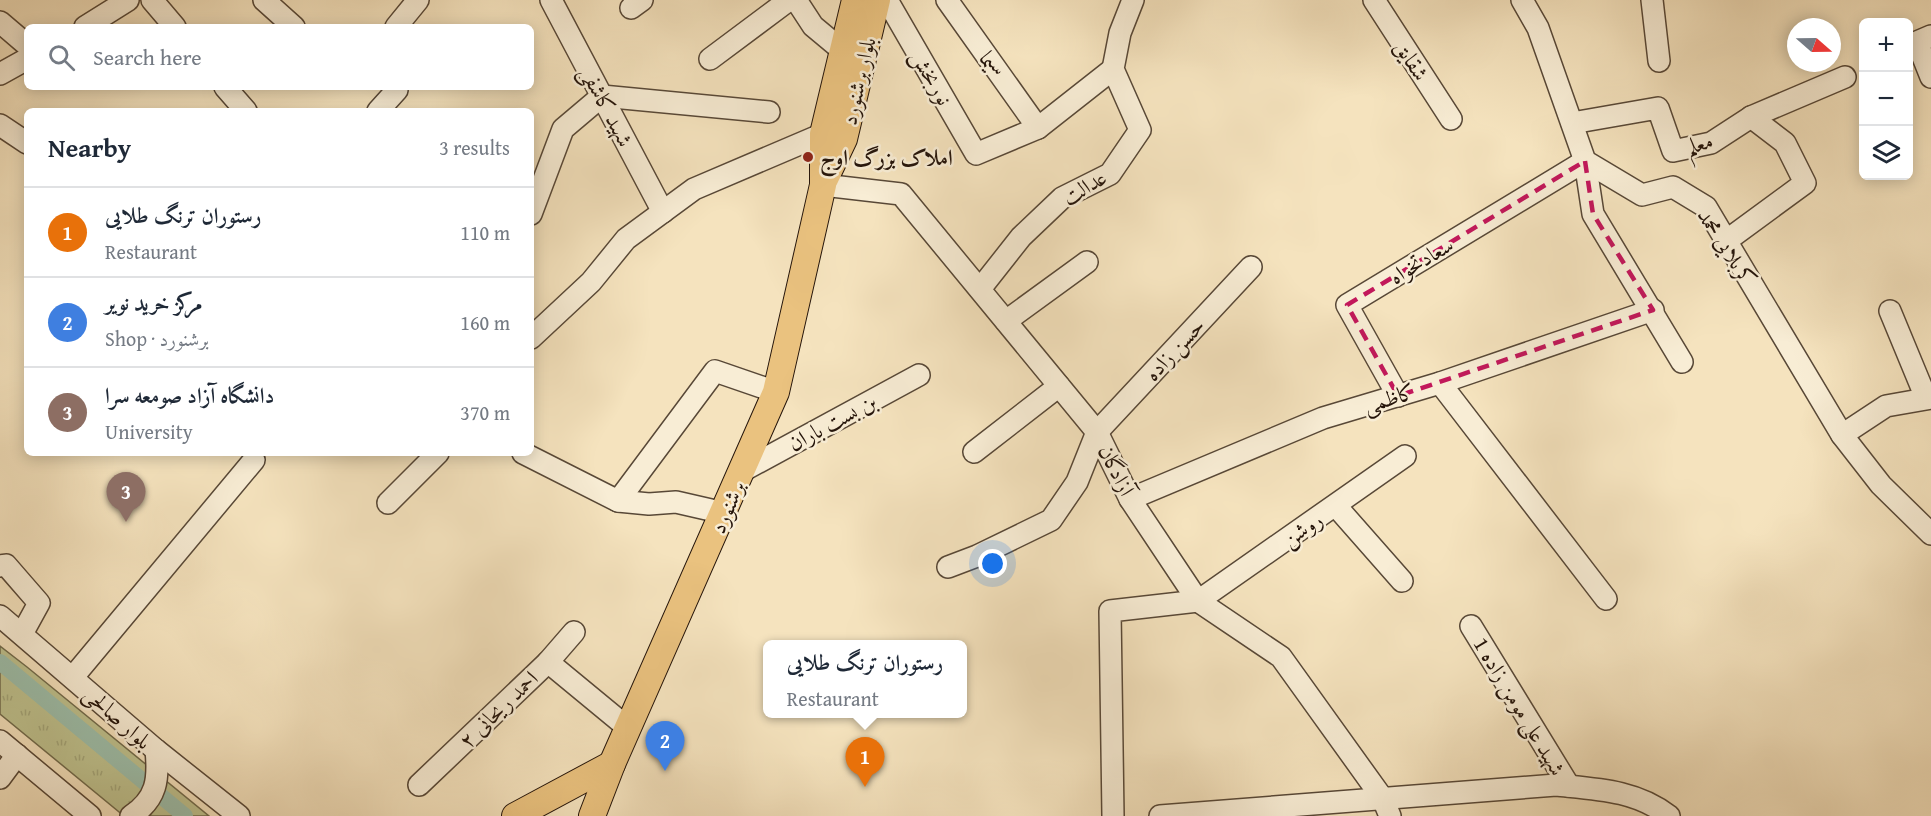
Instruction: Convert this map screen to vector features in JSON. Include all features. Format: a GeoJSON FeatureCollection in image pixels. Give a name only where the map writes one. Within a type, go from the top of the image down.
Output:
{"type":"FeatureCollection","features":[{"type":"Feature","properties":{"kind":"main road","name":"بلوار برشنورد"},"geometry":{"type":"LineString","coordinates":[[823,185],[823,134],[855,0]]}},
{"type":"Feature","properties":{"kind":"main road","name":"بلوار برشنورد"},"geometry":{"type":"LineString","coordinates":[[823,185],[844,139],[877,0]]}},
{"type":"Feature","properties":{"kind":"main road","name":"برشنورد"},"geometry":{"type":"LineString","coordinates":[[592,816],[612,764],[744,470],[776,392],[823,185]]}},
{"type":"Feature","properties":{"kind":"main road"},"geometry":{"type":"LineString","coordinates":[[515,816],[612,764]]}},
{"type":"Feature","properties":{"kind":"street"},"geometry":{"type":"LineString","coordinates":[[90,24],[128,0]]}},
{"type":"Feature","properties":{"kind":"street"},"geometry":{"type":"LineString","coordinates":[[152,0],[172,24]]}},
{"type":"Feature","properties":{"kind":"street"},"geometry":{"type":"LineString","coordinates":[[264,0],[291,24]]}},
{"type":"Feature","properties":{"kind":"street"},"geometry":{"type":"LineString","coordinates":[[398,24],[418,0]]}},
{"type":"Feature","properties":{"kind":"street","name":"شهید کاشفی"},"geometry":{"type":"LineString","coordinates":[[551,0],[663,212]]}},
{"type":"Feature","properties":{"kind":"street"},"geometry":{"type":"LineString","coordinates":[[710,59],[789,0]]}},
{"type":"Feature","properties":{"kind":"street"},"geometry":{"type":"LineString","coordinates":[[796,0],[813,26],[843,51]]}},
{"type":"Feature","properties":{"kind":"street","name":"نوربخش"},"geometry":{"type":"LineString","coordinates":[[887,0],[976,154],[1038,128]]}},
{"type":"Feature","properties":{"kind":"street","name":"سیما"},"geometry":{"type":"LineString","coordinates":[[947,0],[1038,128]]}},
{"type":"Feature","properties":{"kind":"street"},"geometry":{"type":"LineString","coordinates":[[1038,128],[1113,69],[1120,33],[1133,0]]}},
{"type":"Feature","properties":{"kind":"street","name":"شقایق"},"geometry":{"type":"LineString","coordinates":[[1374,0],[1451,119]]}},
{"type":"Feature","properties":{"kind":"street"},"geometry":{"type":"LineString","coordinates":[[1522,0],[1538,28],[1586,160],[1593,214],[1653,310],[1682,362]]}},
{"type":"Feature","properties":{"kind":"street"},"geometry":{"type":"LineString","coordinates":[[1652,0],[1659,61]]}},
{"type":"Feature","properties":{"kind":"street"},"geometry":{"type":"LineString","coordinates":[[0,22],[24,42]]}},
{"type":"Feature","properties":{"kind":"street"},"geometry":{"type":"LineString","coordinates":[[1931,36],[1917,42],[1931,77]]}},
{"type":"Feature","properties":{"kind":"street"},"geometry":{"type":"LineString","coordinates":[[0,74],[24,62]]}},
{"type":"Feature","properties":{"kind":"street","name":"عدالت"},"geometry":{"type":"LineString","coordinates":[[980,289],[1021,237],[1062,198],[1110,174],[1140,130],[1113,69]]}},
{"type":"Feature","properties":{"kind":"street","name":"معلم"},"geometry":{"type":"LineString","coordinates":[[1572,123],[1658,108],[1672,151],[1711,143],[1751,117],[1845,77]]}},
{"type":"Feature","properties":{"kind":"street"},"geometry":{"type":"LineString","coordinates":[[228,90],[243,108]]}},
{"type":"Feature","properties":{"kind":"street"},"geometry":{"type":"LineString","coordinates":[[381,108],[398,90]]}},
{"type":"Feature","properties":{"kind":"street"},"geometry":{"type":"LineString","coordinates":[[534,206],[563,129],[602,96],[769,112]]}},
{"type":"Feature","properties":{"kind":"street"},"geometry":{"type":"LineString","coordinates":[[1726,240],[1805,183],[1785,143],[1751,117]]}},
{"type":"Feature","properties":{"kind":"street"},"geometry":{"type":"LineString","coordinates":[[0,125],[24,141]]}},
{"type":"Feature","properties":{"kind":"street"},"geometry":{"type":"LineString","coordinates":[[534,335],[591,282],[626,239],[694,189],[823,134]]}},
{"type":"Feature","properties":{"kind":"street","name":"کربلایی محمد"},"geometry":{"type":"LineString","coordinates":[[1586,160],[1642,195],[1673,187],[1706,207],[1842,435],[1881,485],[1931,534]]}},
{"type":"Feature","properties":{"kind":"street","name":"سعادتخواه"},"geometry":{"type":"LineString","coordinates":[[1398,396],[1347,304],[1586,160]]}},
{"type":"Feature","properties":{"kind":"street","name":"آزادگان"},"geometry":{"type":"LineString","coordinates":[[823,185],[901,194],[1097,432],[1130,499],[1198,601],[1281,657],[1387,808]]}},
{"type":"Feature","properties":{"kind":"street"},"geometry":{"type":"LineString","coordinates":[[1006,321],[1087,262]]}},
{"type":"Feature","properties":{"kind":"street","name":"حسن زاده"},"geometry":{"type":"LineString","coordinates":[[1097,432],[1251,267]]}},
{"type":"Feature","properties":{"kind":"street","name":"کاظمی"},"geometry":{"type":"LineString","coordinates":[[1130,499],[1323,418],[1440,383],[1653,310]]}},
{"type":"Feature","properties":{"kind":"street"},"geometry":{"type":"LineString","coordinates":[[1842,435],[1886,406],[1929,398],[1890,311]]}},
{"type":"Feature","properties":{"kind":"street"},"geometry":{"type":"LineString","coordinates":[[618,501],[715,371],[776,392]]}},
{"type":"Feature","properties":{"kind":"street","name":"بن بست باران"},"geometry":{"type":"LineString","coordinates":[[744,470],[919,375]]}},
{"type":"Feature","properties":{"kind":"street"},"geometry":{"type":"LineString","coordinates":[[1440,383],[1606,600]]}},
{"type":"Feature","properties":{"kind":"street"},"geometry":{"type":"LineString","coordinates":[[974,452],[1059,386]]}},
{"type":"Feature","properties":{"kind":"street"},"geometry":{"type":"LineString","coordinates":[[948,567],[1051,520],[1077,482],[1097,432]]}},
{"type":"Feature","properties":{"kind":"street"},"geometry":{"type":"LineString","coordinates":[[388,502],[435,456]]}},
{"type":"Feature","properties":{"kind":"street"},"geometry":{"type":"LineString","coordinates":[[529,456],[618,501],[649,504],[676,502],[724,513]]}},
{"type":"Feature","properties":{"kind":"street","name":"روشن"},"geometry":{"type":"LineString","coordinates":[[1198,601],[1405,456]]}},
{"type":"Feature","properties":{"kind":"street"},"geometry":{"type":"LineString","coordinates":[[73,677],[254,460]]}},
{"type":"Feature","properties":{"kind":"street"},"geometry":{"type":"LineString","coordinates":[[1336,506],[1402,581]]}},
{"type":"Feature","properties":{"kind":"street"},"geometry":{"type":"LineString","coordinates":[[0,566],[6,566],[39,603],[22,634]]}},
{"type":"Feature","properties":{"kind":"street"},"geometry":{"type":"LineString","coordinates":[[1113,816],[1110,611],[1198,601]]}},
{"type":"Feature","properties":{"kind":"street","name":"بلوار صالحی"},"geometry":{"type":"LineString","coordinates":[[0,616],[156,750],[239,816]]}},
{"type":"Feature","properties":{"kind":"street","name":"شهید علی مومن زاده 1"},"geometry":{"type":"LineString","coordinates":[[1471,626],[1569,786]]}},
{"type":"Feature","properties":{"kind":"street","name":"احمد ریحانی ۲"},"geometry":{"type":"LineString","coordinates":[[419,785],[548,662],[574,632]]}},
{"type":"Feature","properties":{"kind":"street"},"geometry":{"type":"LineString","coordinates":[[548,662],[628,729]]}},
{"type":"Feature","properties":{"kind":"street"},"geometry":{"type":"LineString","coordinates":[[0,741],[90,816]]}},
{"type":"Feature","properties":{"kind":"street"},"geometry":{"type":"LineString","coordinates":[[138,811],[159,777],[156,750]]}},
{"type":"Feature","properties":{"kind":"street"},"geometry":{"type":"LineString","coordinates":[[0,778],[17,756]]}},
{"type":"Feature","properties":{"kind":"street"},"geometry":{"type":"LineString","coordinates":[[1160,816],[1387,808],[1569,786],[1611,789],[1656,805],[1670,816]]}},
{"type":"Feature","properties":{"kind":"highlighted area"},"geometry":{"type":"Polygon","coordinates":[[[1585,161],[1593,214],[1653,310],[1398,396],[1347,305],[1585,161]]]}},
{"type":"Feature","properties":{"kind":"green space"},"geometry":{"type":"Polygon","coordinates":[[[0,646],[209,816],[124,816],[0,714],[0,646]]]}},
{"type":"Feature","properties":{"kind":"waterway"},"geometry":{"type":"LineString","coordinates":[[0,662],[185,816]]}},
{"type":"Feature","properties":{"kind":"place","name":"املاک بزرگ اوج"},"geometry":{"type":"Point","coordinates":[808,157]}},
{"type":"Feature","properties":{"kind":"place","name":"دانشگاه آزاد صومعه سرا"},"geometry":{"type":"Point","coordinates":[126,522]}},
{"type":"Feature","properties":{"kind":"place","name":"مرکز خرید نویر"},"geometry":{"type":"Point","coordinates":[665,771]}},
{"type":"Feature","properties":{"kind":"place","name":"رستوران ترنگ طلایی"},"geometry":{"type":"Point","coordinates":[865,787]}}]}
